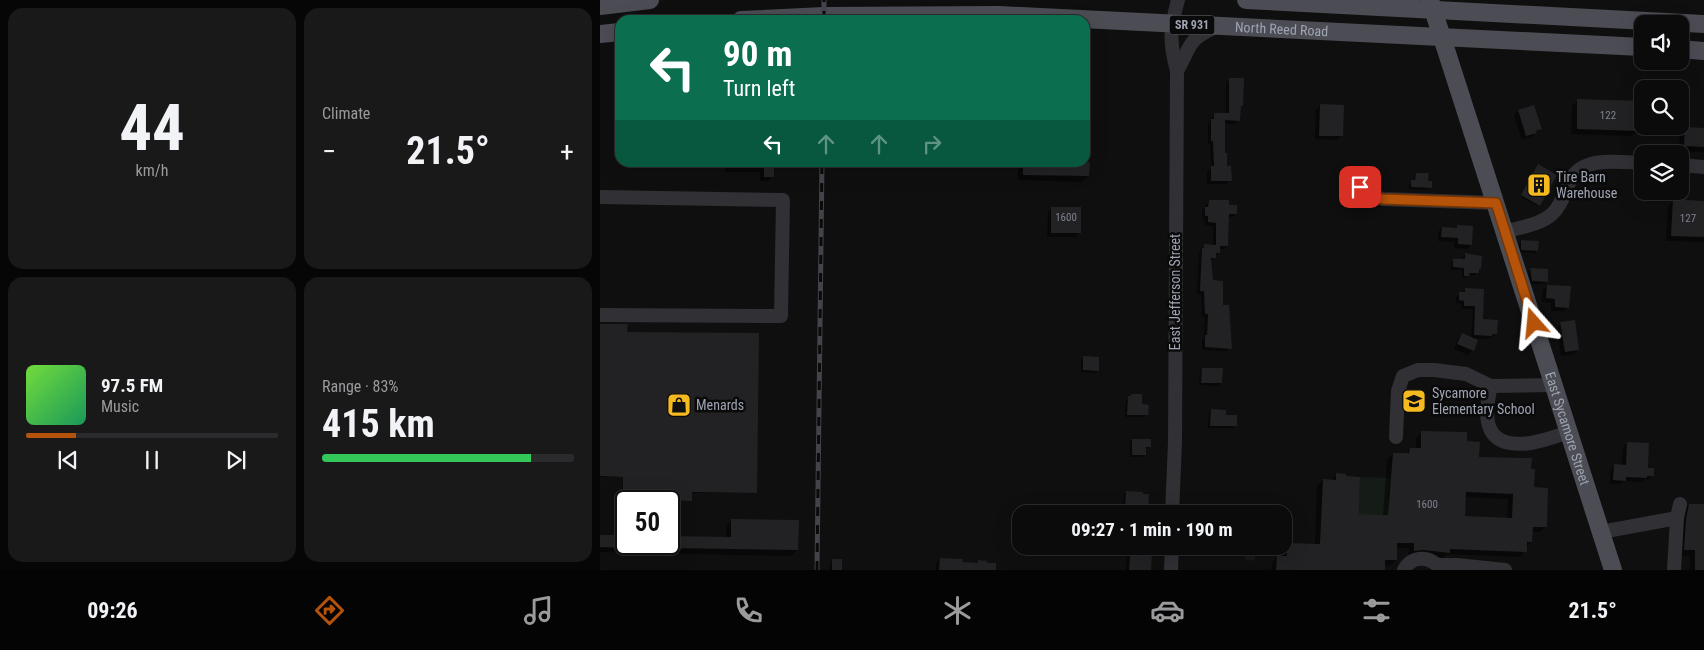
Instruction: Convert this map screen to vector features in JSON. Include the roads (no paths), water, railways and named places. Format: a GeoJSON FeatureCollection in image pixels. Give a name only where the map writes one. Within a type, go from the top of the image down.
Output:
{"type":"FeatureCollection","features":[{"type":"Feature","properties":{"kind":"main road"},"geometry":{"type":"LineString","coordinates":[[600,6],[650,0]]}},
{"type":"Feature","properties":{"kind":"main road","name":"North Reed Road"},"geometry":{"type":"LineString","coordinates":[[1246,0],[1432,5],[1704,24]]}},
{"type":"Feature","properties":{"kind":"main road","name":"East Sycamore Street"},"geometry":{"type":"LineString","coordinates":[[1432,5],[1612,570]]}},
{"type":"Feature","properties":{"kind":"main road","name":"North Reed Road"},"geometry":{"type":"LineString","coordinates":[[876,15],[999,15]]}},
{"type":"Feature","properties":{"kind":"main road","name":"North Reed Road"},"geometry":{"type":"LineString","coordinates":[[1090,20],[1634,47]]}},
{"type":"Feature","properties":{"kind":"main road"},"geometry":{"type":"LineString","coordinates":[[600,34],[615,32]]}},
{"type":"Feature","properties":{"kind":"main road"},"geometry":{"type":"LineString","coordinates":[[1689,50],[1704,51]]}},
{"type":"Feature","properties":{"kind":"street","name":"East Jefferson Street"},"geometry":{"type":"LineString","coordinates":[[1172,505],[1175,433],[1176,71],[1171,49],[1172,24],[1178,0]]}},
{"type":"Feature","properties":{"kind":"street","name":"East Jefferson Street"},"geometry":{"type":"LineString","coordinates":[[1176,71],[1192,40],[1218,26]]}},
{"type":"Feature","properties":{"kind":"street"},"geometry":{"type":"LineString","coordinates":[[1505,232],[1533,224],[1554,213],[1570,180],[1583,167],[1601,161],[1634,163]]}},
{"type":"Feature","properties":{"kind":"street"},"geometry":{"type":"LineString","coordinates":[[1689,165],[1704,166]]}},
{"type":"Feature","properties":{"kind":"street"},"geometry":{"type":"LineString","coordinates":[[1360,187],[1368,195],[1383,199],[1496,203]]}},
{"type":"Feature","properties":{"kind":"street"},"geometry":{"type":"LineString","coordinates":[[600,197],[783,200],[781,316],[600,315]]}},
{"type":"Feature","properties":{"kind":"street"},"geometry":{"type":"LineString","coordinates":[[1396,436],[1398,391],[1403,376],[1418,370],[1466,374],[1491,386],[1554,385]]}},
{"type":"Feature","properties":{"kind":"street"},"geometry":{"type":"LineString","coordinates":[[1491,386],[1487,404],[1487,423],[1497,438],[1510,444],[1532,443],[1569,432]]}},
{"type":"Feature","properties":{"kind":"street"},"geometry":{"type":"LineString","coordinates":[[1674,570],[1677,518],[1680,504]]}},
{"type":"Feature","properties":{"kind":"street"},"geometry":{"type":"LineString","coordinates":[[1601,532],[1677,518]]}},
{"type":"Feature","properties":{"kind":"street"},"geometry":{"type":"LineString","coordinates":[[1171,570],[1172,555]]}},
{"type":"Feature","properties":{"kind":"street"},"geometry":{"type":"LineString","coordinates":[[1404,570],[1411,562],[1425,558],[1432,560],[1439,567],[1457,564],[1505,570]]}},
{"type":"Feature","properties":{"kind":"railway"},"geometry":{"type":"LineString","coordinates":[[824,0],[824,15]]}},
{"type":"Feature","properties":{"kind":"railway"},"geometry":{"type":"LineString","coordinates":[[817,570],[822,167]]}},
{"type":"Feature","properties":{"kind":"place","name":"Tire Barn Warehouse"},"geometry":{"type":"Point","coordinates":[1539,185]}},
{"type":"Feature","properties":{"kind":"place","name":"Sycamore Elementary School"},"geometry":{"type":"Point","coordinates":[1414,401]}},
{"type":"Feature","properties":{"kind":"place","name":"Menards"},"geometry":{"type":"Point","coordinates":[679,405]}}]}
